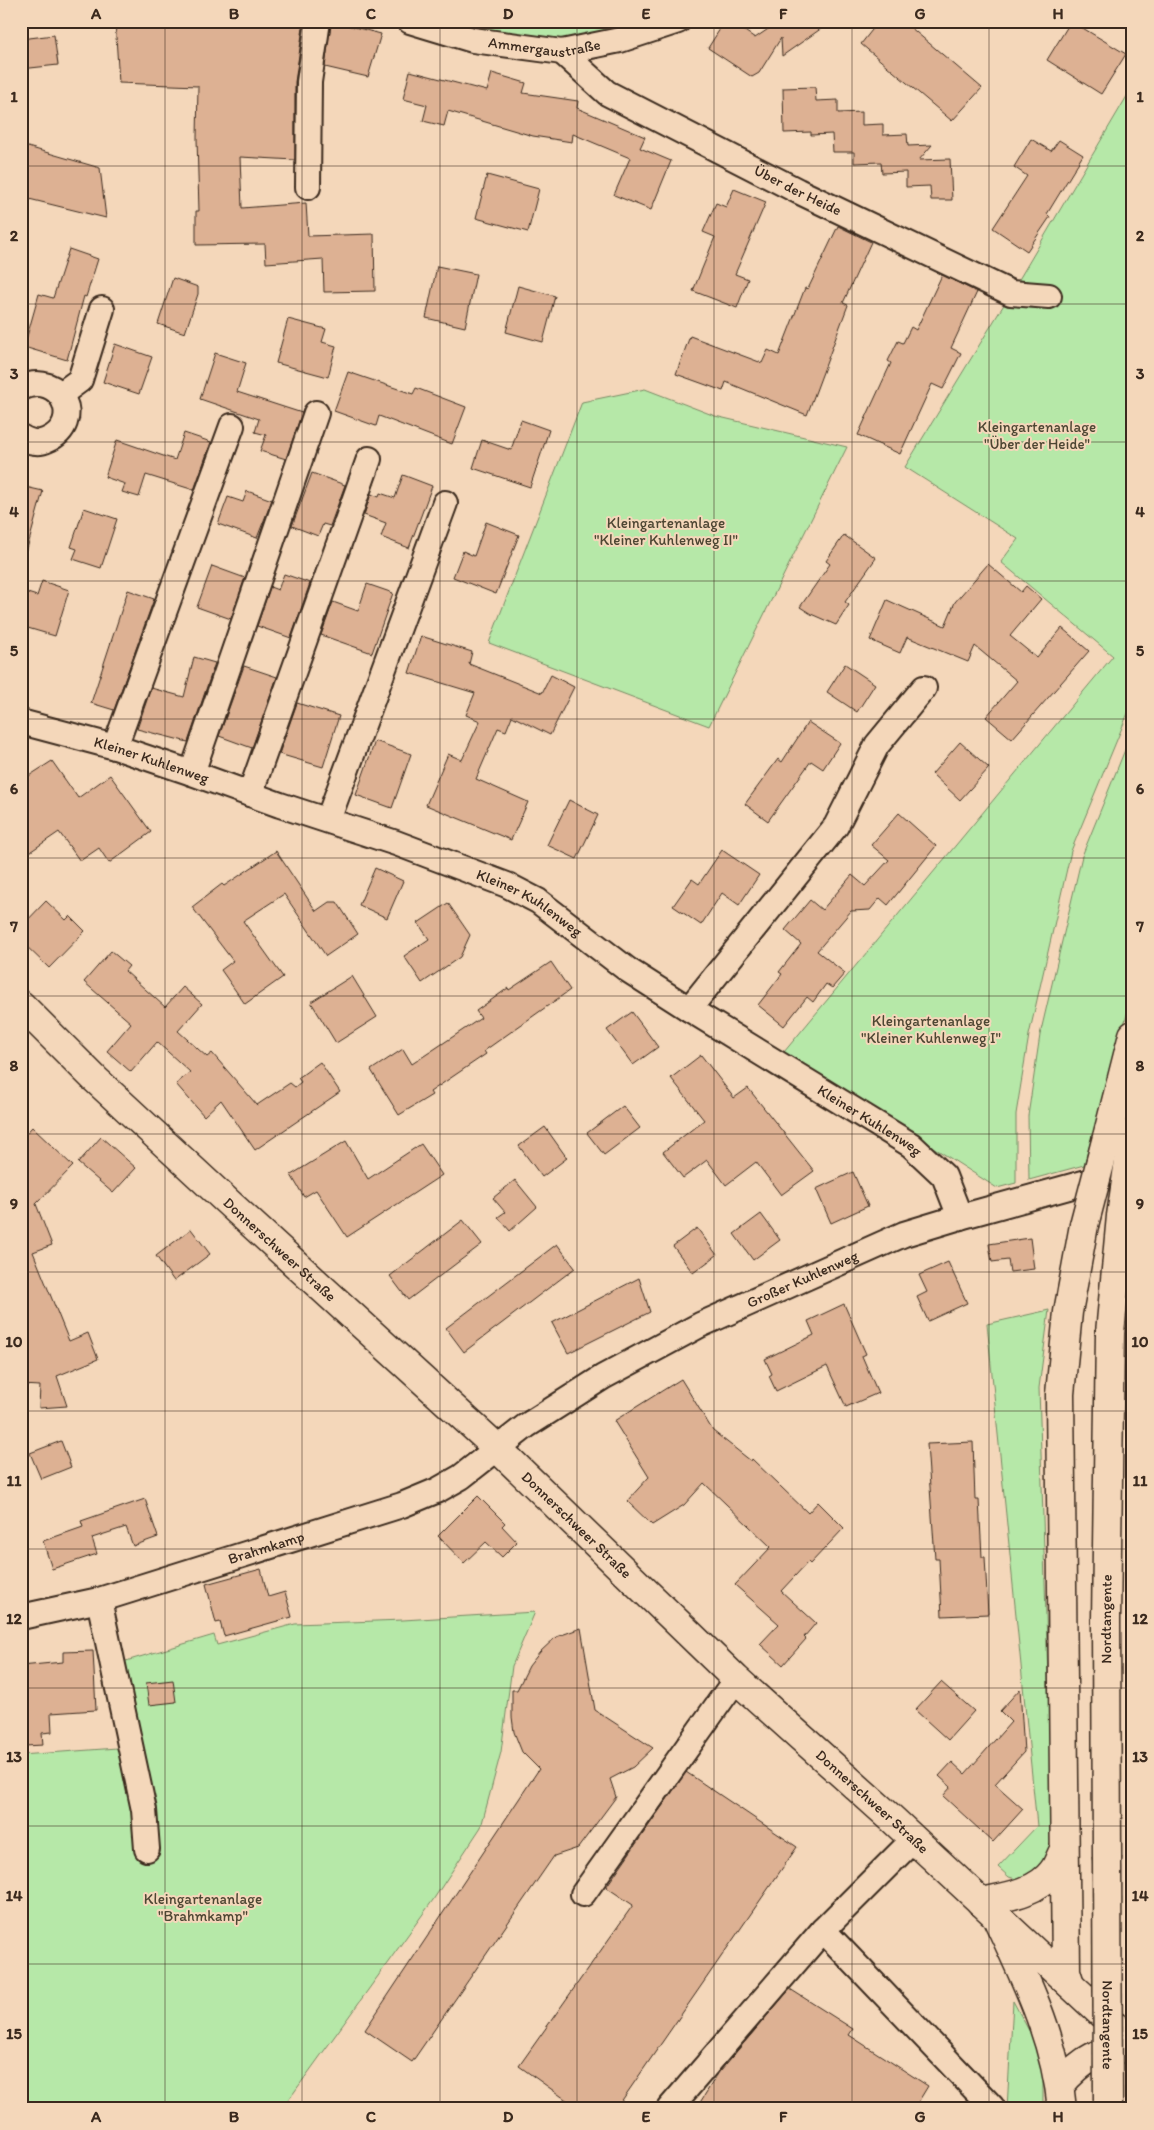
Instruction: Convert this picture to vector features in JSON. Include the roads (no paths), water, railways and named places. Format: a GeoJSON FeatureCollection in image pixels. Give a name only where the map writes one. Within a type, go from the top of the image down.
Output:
{"type":"FeatureCollection","features":[{"type":"Feature","properties":{"kind":"main road","name":"Donnerschweer Straße"},"geometry":{"type":"LineString","coordinates":[[21,1005],[95,1079],[231,1206],[496,1447],[736,1679],[1070,1984],[1133,2044]]}},
{"type":"Feature","properties":{"kind":"main road"},"geometry":{"type":"LineString","coordinates":[[1070,1984],[1066,1971],[1060,1394],[1068,1312],[1084,1225],[1120,1135],[1133,1035]]}},
{"type":"Feature","properties":{"kind":"main road","name":"Nordtangente"},"geometry":{"type":"LineString","coordinates":[[1108,2109],[1106,1620],[1110,1333],[1120,1216],[1120,1135]]}},
{"type":"Feature","properties":{"kind":"main road"},"geometry":{"type":"LineString","coordinates":[[1061,2097],[1038,2006],[989,1910],[1037,1884],[1053,1872],[1064,1850]]}},
{"type":"Feature","properties":{"kind":"main road"},"geometry":{"type":"LineString","coordinates":[[1061,2097],[1084,2061],[1099,2053],[1133,2044]]}},
{"type":"Feature","properties":{"kind":"street"},"geometry":{"type":"LineString","coordinates":[[308,187],[309,82],[318,21]]}},
{"type":"Feature","properties":{"kind":"street","name":"Ammergaustraße"},"geometry":{"type":"LineString","coordinates":[[410,21],[473,40],[562,52],[620,40],[678,21]]}},
{"type":"Feature","properties":{"kind":"street","name":"Über der Heide"},"geometry":{"type":"LineString","coordinates":[[562,52],[608,93],[798,191],[1011,293],[1049,296]]}},
{"type":"Feature","properties":{"kind":"street"},"geometry":{"type":"LineString","coordinates":[[61,394],[80,380],[102,309]]}},
{"type":"Feature","properties":{"kind":"street"},"geometry":{"type":"LineString","coordinates":[[21,388],[30,384],[40,383],[51,386],[61,394],[66,406],[67,417],[59,432],[43,442],[28,441],[21,437]]}},
{"type":"Feature","properties":{"kind":"street"},"geometry":{"type":"LineString","coordinates":[[192,772],[316,413]]}},
{"type":"Feature","properties":{"kind":"street"},"geometry":{"type":"LineString","coordinates":[[115,747],[232,426]]}},
{"type":"Feature","properties":{"kind":"street"},"geometry":{"type":"LineString","coordinates":[[250,794],[369,459]]}},
{"type":"Feature","properties":{"kind":"street"},"geometry":{"type":"LineString","coordinates":[[328,820],[445,503]]}},
{"type":"Feature","properties":{"kind":"street"},"geometry":{"type":"LineString","coordinates":[[689,1009],[836,826],[877,745],[924,688]]}},
{"type":"Feature","properties":{"kind":"street","name":"Kleiner Kuhlenweg"},"geometry":{"type":"LineString","coordinates":[[21,722],[115,747],[192,772],[250,794],[396,843],[507,885],[538,901],[628,970],[911,1145],[944,1176],[960,1217]]}},
{"type":"Feature","properties":{"kind":"street","name":"Großer Kuhlenweg"},"geometry":{"type":"LineString","coordinates":[[496,1447],[603,1377],[700,1325],[888,1241],[960,1217],[1133,1169]]}},
{"type":"Feature","properties":{"kind":"street","name":"Brahmkamp"},"geometry":{"type":"LineString","coordinates":[[21,1617],[99,1600],[402,1505],[438,1490],[461,1477],[496,1447]]}},
{"type":"Feature","properties":{"kind":"street"},"geometry":{"type":"LineString","coordinates":[[99,1600],[144,1810],[147,1849]]}},
{"type":"Feature","properties":{"kind":"street"},"geometry":{"type":"LineString","coordinates":[[583,1894],[736,1679]]}},
{"type":"Feature","properties":{"kind":"street"},"geometry":{"type":"LineString","coordinates":[[669,2109],[823,1930],[913,1840]]}},
{"type":"Feature","properties":{"kind":"street"},"geometry":{"type":"LineString","coordinates":[[823,1930],[992,2106],[991,2109]]}},
{"type":"Feature","properties":{"kind":"park label","name":"Kleingartenanlage \"Über der Heide\""},"geometry":{"type":"Point","coordinates":[1037,436]}},
{"type":"Feature","properties":{"kind":"park label","name":"Kleingartenanlage \"Kleiner Kuhlenweg II\""},"geometry":{"type":"Point","coordinates":[666,532]}},
{"type":"Feature","properties":{"kind":"park label","name":"Kleingartenanlage \"Kleiner Kuhlenweg I\""},"geometry":{"type":"Point","coordinates":[931,1030]}},
{"type":"Feature","properties":{"kind":"park label","name":"Kleingartenanlage \"Brahmkamp\""},"geometry":{"type":"Point","coordinates":[203,1908]}}]}
